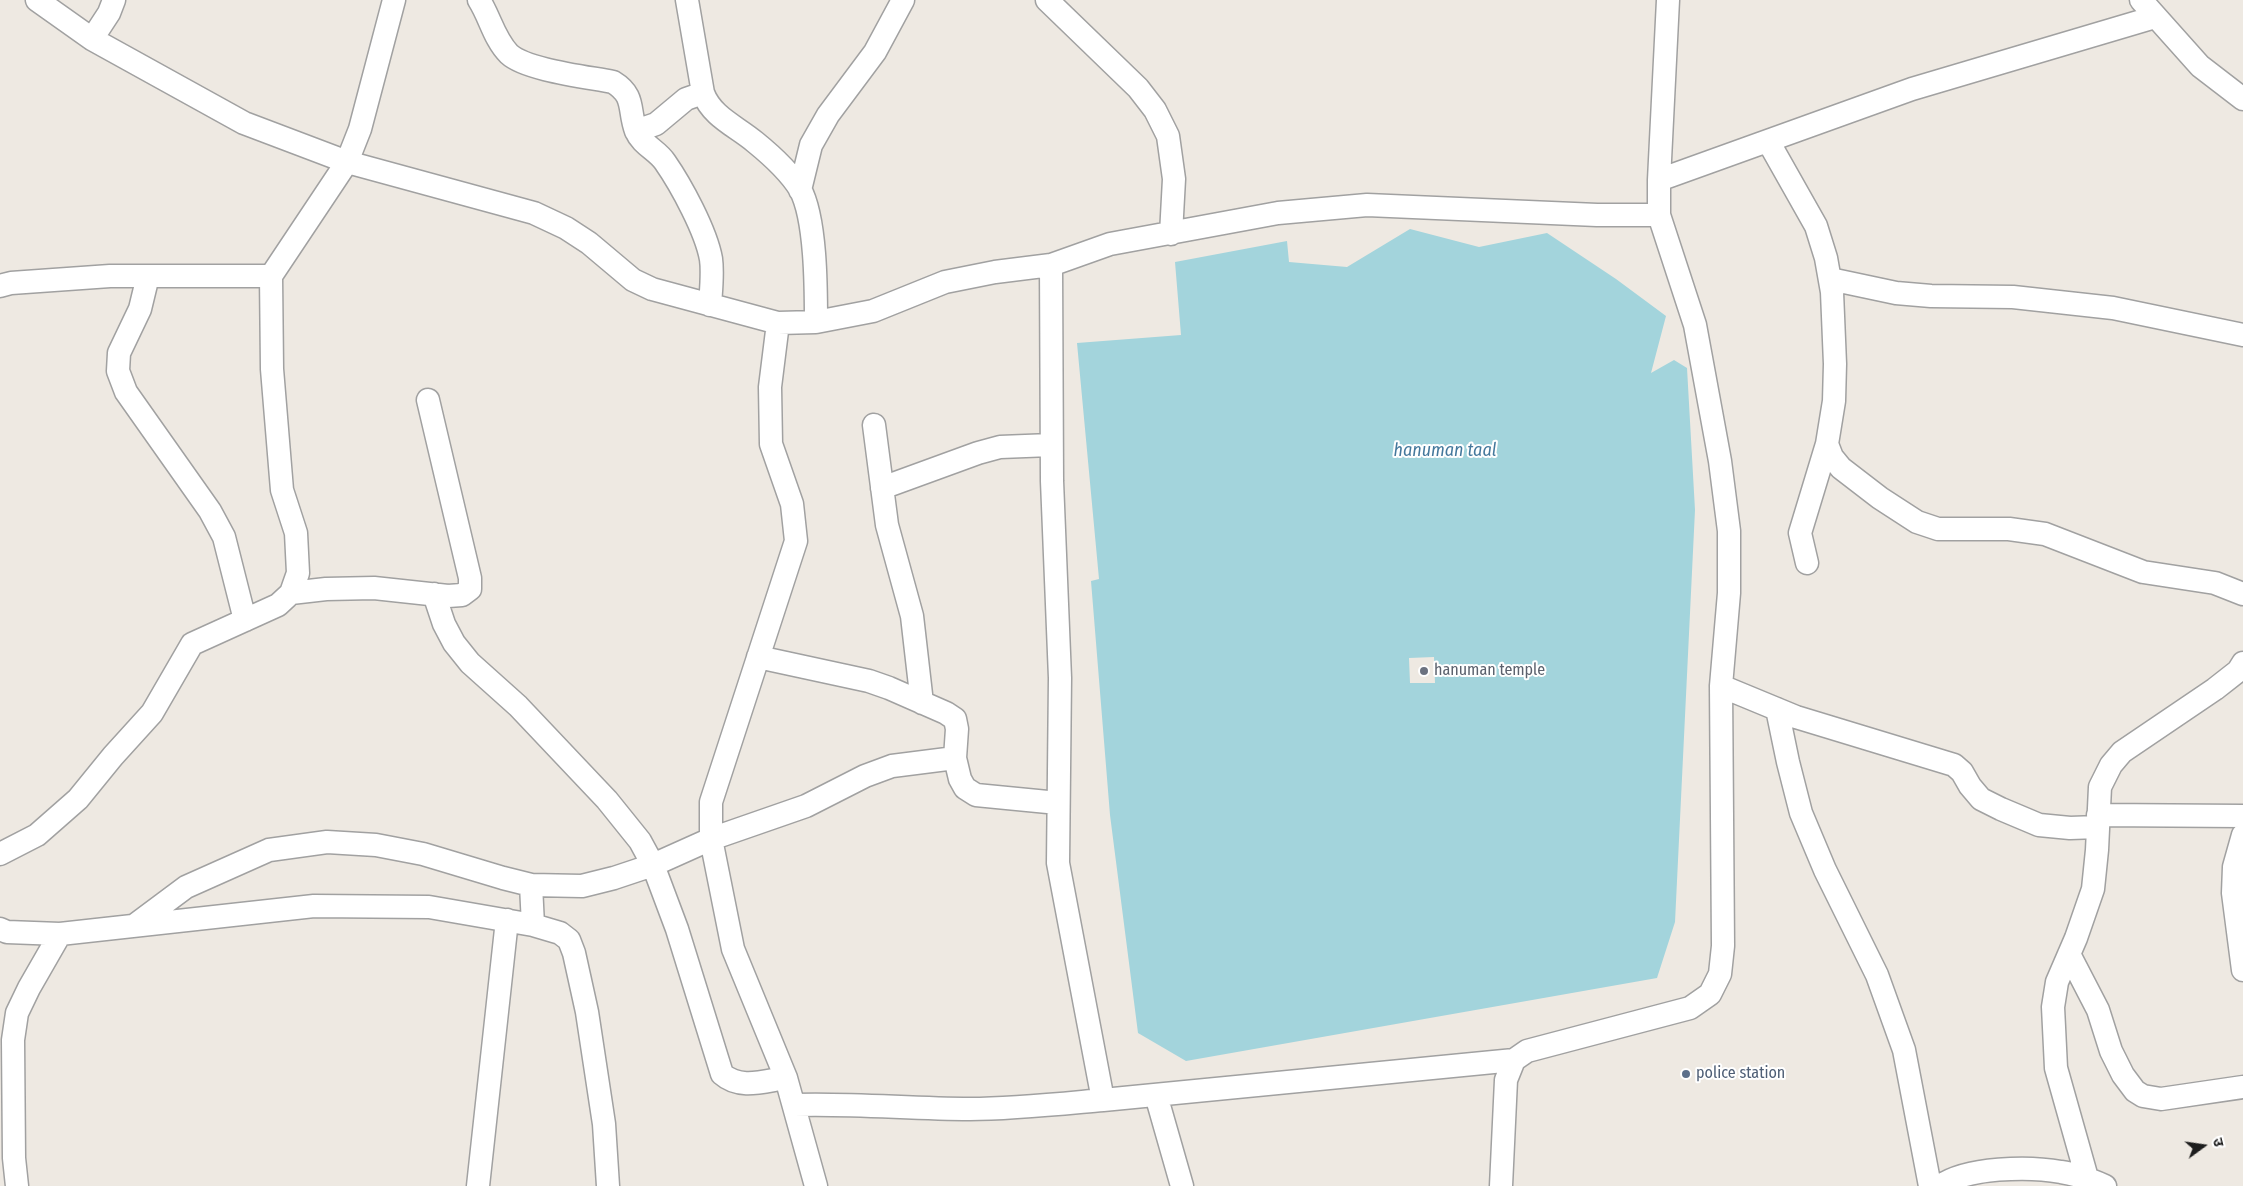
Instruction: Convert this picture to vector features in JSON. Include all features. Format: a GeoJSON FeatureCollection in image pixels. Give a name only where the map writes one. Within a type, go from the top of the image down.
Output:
{"type":"FeatureCollection","features":[{"type":"Feature","properties":{"kind":"street"},"geometry":{"type":"LineString","coordinates":[[37,0],[92,39],[244,123],[347,162],[534,213],[566,228],[589,243],[633,280],[652,289],[778,323],[816,322],[873,311],[945,282],[995,272],[1051,265],[1110,244],[1278,213],[1367,205],[1597,215],[1659,215]]}},
{"type":"Feature","properties":{"kind":"street"},"geometry":{"type":"LineString","coordinates":[[92,39],[109,13],[114,0]]}},
{"type":"Feature","properties":{"kind":"street"},"geometry":{"type":"LineString","coordinates":[[0,854],[37,835],[78,798],[152,713],[192,644],[278,605],[291,593],[298,573],[296,534],[282,490],[272,369],[271,276],[347,162],[360,129],[394,0]]}},
{"type":"Feature","properties":{"kind":"street"},"geometry":{"type":"LineString","coordinates":[[479,0],[498,40],[509,54],[525,64],[613,82],[624,89],[630,101],[636,131],[645,144],[664,159],[688,201],[702,232],[711,258],[710,305]]}},
{"type":"Feature","properties":{"kind":"street"},"geometry":{"type":"LineString","coordinates":[[687,0],[706,102],[716,114],[755,142],[785,169],[800,190],[807,210],[812,242],[816,280],[816,322]]}},
{"type":"Feature","properties":{"kind":"street"},"geometry":{"type":"LineString","coordinates":[[800,190],[810,145],[828,115],[875,52],[903,0]]}},
{"type":"Feature","properties":{"kind":"street"},"geometry":{"type":"LineString","coordinates":[[1047,0],[1138,88],[1155,110],[1168,136],[1174,179],[1171,234]]}},
{"type":"Feature","properties":{"kind":"street"},"geometry":{"type":"LineString","coordinates":[[794,1106],[839,1103],[969,1109],[1032,1106],[1514,1060],[1528,1051],[1690,1008],[1710,994],[1720,974],[1723,946],[1720,686],[1729,584],[1729,531],[1720,461],[1695,325],[1659,215],[1658,180],[1668,0]]}},
{"type":"Feature","properties":{"kind":"street"},"geometry":{"type":"LineString","coordinates":[[1658,180],[1912,89],[2148,9],[2200,66],[2243,99]]}},
{"type":"Feature","properties":{"kind":"street"},"geometry":{"type":"LineString","coordinates":[[636,131],[656,124],[686,99],[703,93]]}},
{"type":"Feature","properties":{"kind":"street"},"geometry":{"type":"LineString","coordinates":[[1768,141],[1816,226],[1830,279],[1835,364],[1834,401],[1827,444],[1800,532],[1807,563]]}},
{"type":"Feature","properties":{"kind":"street"},"geometry":{"type":"LineString","coordinates":[[1051,265],[1051,445],[1060,678],[1058,863],[1103,1100]]}},
{"type":"Feature","properties":{"kind":"street"},"geometry":{"type":"LineString","coordinates":[[0,286],[20,282],[148,276],[271,276]]}},
{"type":"Feature","properties":{"kind":"street"},"geometry":{"type":"LineString","coordinates":[[148,276],[140,309],[119,353],[118,371],[126,392],[210,511],[219,528],[226,544],[245,620]]}},
{"type":"Feature","properties":{"kind":"street"},"geometry":{"type":"LineString","coordinates":[[1830,279],[1896,293],[1931,296],[2014,297],[2113,308],[2243,335]]}},
{"type":"Feature","properties":{"kind":"street"},"geometry":{"type":"LineString","coordinates":[[778,323],[770,387],[771,444],[792,504],[796,541],[711,802],[711,839],[733,949],[786,1078],[816,1186]]}},
{"type":"Feature","properties":{"kind":"street"},"geometry":{"type":"LineString","coordinates":[[291,593],[326,589],[374,588],[462,595],[470,589],[470,578],[428,400]]}},
{"type":"Feature","properties":{"kind":"street"},"geometry":{"type":"LineString","coordinates":[[874,425],[886,525],[912,616],[922,704]]}},
{"type":"Feature","properties":{"kind":"street"},"geometry":{"type":"LineString","coordinates":[[1827,444],[1832,457],[1841,468],[1880,498],[1917,522],[1938,529],[2009,529],[2045,534],[2143,572],[2215,583],[2243,594]]}},
{"type":"Feature","properties":{"kind":"street"},"geometry":{"type":"LineString","coordinates":[[882,488],[978,453],[1000,447],[1051,445]]}},
{"type":"Feature","properties":{"kind":"street"},"geometry":{"type":"LineString","coordinates":[[434,594],[444,624],[454,643],[470,663],[518,706],[607,800],[640,841],[653,865],[677,929],[722,1074],[731,1081],[746,1084],[786,1078]]}},
{"type":"Feature","properties":{"kind":"street"},"geometry":{"type":"LineString","coordinates":[[758,657],[869,681],[946,713],[955,719],[957,729],[955,758],[960,779],[965,788],[976,795],[1058,803]]}},
{"type":"Feature","properties":{"kind":"street"},"geometry":{"type":"LineString","coordinates":[[2096,1182],[2056,1068],[2053,1007],[2057,982],[2093,889],[2100,788],[2110,765],[2122,752],[2215,690],[2238,671],[2243,663]]}},
{"type":"Feature","properties":{"kind":"street"},"geometry":{"type":"LineString","coordinates":[[1720,686],[1796,716],[1954,765],[1962,772],[1970,786],[1981,799],[2039,825],[2070,828],[2098,821],[2243,816]]}},
{"type":"Feature","properties":{"kind":"street"},"geometry":{"type":"LineString","coordinates":[[1777,709],[1801,813],[1825,870],[1877,975],[1904,1050],[1940,1185],[1972,1174],[2017,1169],[2060,1172],[2096,1182]]}},
{"type":"Feature","properties":{"kind":"street"},"geometry":{"type":"LineString","coordinates":[[135,925],[186,886],[269,850],[327,842],[376,845],[423,854],[531,885],[582,886],[653,865],[711,839],[806,806],[865,776],[892,766],[955,758]]}},
{"type":"Feature","properties":{"kind":"street"},"geometry":{"type":"LineString","coordinates":[[2243,835],[2234,867],[2233,893],[2243,961]]}},
{"type":"Feature","properties":{"kind":"street"},"geometry":{"type":"LineString","coordinates":[[531,885],[533,925]]}},
{"type":"Feature","properties":{"kind":"street"},"geometry":{"type":"LineString","coordinates":[[0,929],[7,932],[60,934],[314,906],[429,907],[508,920],[560,933],[569,940],[574,953],[587,1012],[600,1091],[608,1186]]}},
{"type":"Feature","properties":{"kind":"street"},"geometry":{"type":"LineString","coordinates":[[478,1186],[508,920]]}},
{"type":"Feature","properties":{"kind":"street"},"geometry":{"type":"LineString","coordinates":[[17,1186],[14,1158],[13,1040],[18,1014],[28,988],[60,934]]}},
{"type":"Feature","properties":{"kind":"street"},"geometry":{"type":"LineString","coordinates":[[2069,954],[2098,1010],[2111,1051],[2122,1075],[2135,1091],[2144,1096],[2161,1099],[2243,1087]]}},
{"type":"Feature","properties":{"kind":"street"},"geometry":{"type":"LineString","coordinates":[[1501,1186],[1506,1080],[1514,1060]]}},
{"type":"Feature","properties":{"kind":"street"},"geometry":{"type":"LineString","coordinates":[[1156,1095],[1182,1186]]}},
{"type":"Feature","properties":{"kind":"water","name":"hanuman taal"},"geometry":{"type":"Polygon","coordinates":[[[1410,229],[1479,247],[1547,233],[1616,279],[1666,316],[1651,373],[1674,360],[1687,368],[1695,510],[1675,922],[1657,978],[1186,1061],[1138,1033],[1110,815],[1091,581],[1099,579],[1077,343],[1181,335],[1175,262],[1287,241],[1289,262],[1347,267],[1410,229]],[[1434,657],[1409,658],[1410,683],[1435,683],[1434,657]]]}},
{"type":"Feature","properties":{"kind":"place","name":"hanuman temple"},"geometry":{"type":"Point","coordinates":[1424,671]}},
{"type":"Feature","properties":{"kind":"place","name":"police station"},"geometry":{"type":"Point","coordinates":[1686,1074]}}]}
